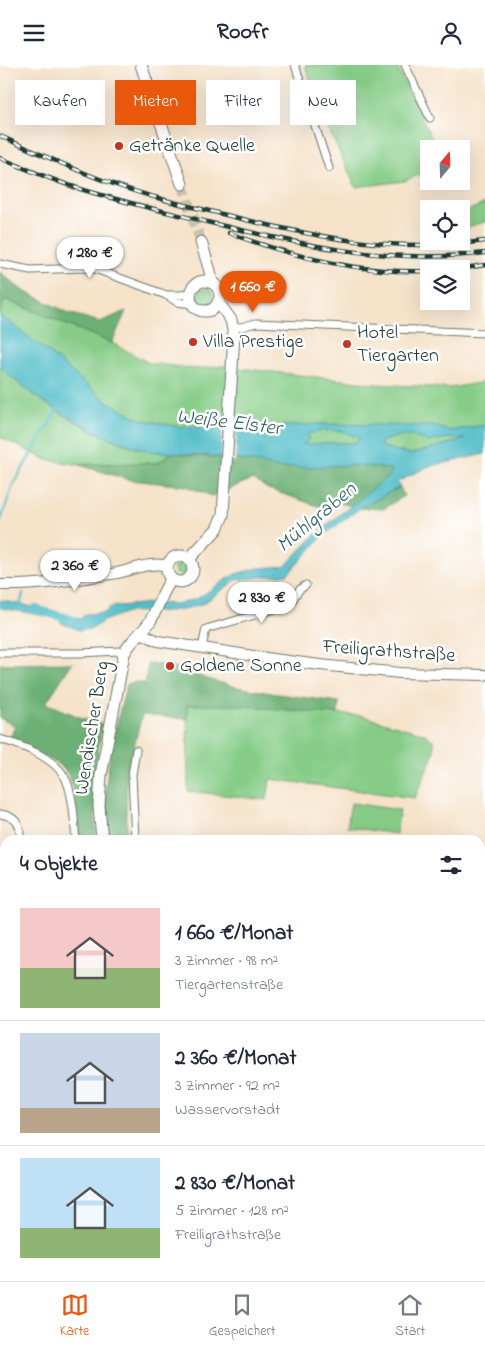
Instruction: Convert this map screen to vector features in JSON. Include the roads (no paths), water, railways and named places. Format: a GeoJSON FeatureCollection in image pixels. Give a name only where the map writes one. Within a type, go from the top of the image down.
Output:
{"type":"FeatureCollection","features":[{"type":"Feature","properties":{"kind":"main road"},"geometry":{"type":"LineString","coordinates":[[141,65],[182,184]]}},
{"type":"Feature","properties":{"kind":"main road"},"geometry":{"type":"LineString","coordinates":[[201,242],[210,271],[206,282]]}},
{"type":"Feature","properties":{"kind":"main road"},"geometry":{"type":"LineString","coordinates":[[206,282],[219,291],[214,306],[200,310],[191,298],[195,284],[206,282]]}},
{"type":"Feature","properties":{"kind":"main road"},"geometry":{"type":"LineString","coordinates":[[189,559],[217,529],[222,519],[224,508],[234,354],[233,329],[214,306]]}},
{"type":"Feature","properties":{"kind":"main road"},"geometry":{"type":"LineString","coordinates":[[182,556],[189,559],[192,563],[193,572],[188,580],[180,583],[171,580],[167,575],[169,561],[175,557],[182,556]]}},
{"type":"Feature","properties":{"kind":"main road","name":"Wendischer Berg"},"geometry":{"type":"LineString","coordinates":[[102,835],[101,775],[125,652],[130,643],[141,633],[164,589],[171,580]]}},
{"type":"Feature","properties":{"kind":"street"},"geometry":{"type":"LineString","coordinates":[[295,65],[329,168]]}},
{"type":"Feature","properties":{"kind":"street"},"geometry":{"type":"LineString","coordinates":[[405,65],[430,118]]}},
{"type":"Feature","properties":{"kind":"street"},"geometry":{"type":"LineString","coordinates":[[0,264],[31,270],[95,269],[166,295],[177,302],[191,298]]}},
{"type":"Feature","properties":{"kind":"street"},"geometry":{"type":"LineString","coordinates":[[166,295],[181,295],[191,298]]}},
{"type":"Feature","properties":{"kind":"street"},"geometry":{"type":"LineString","coordinates":[[233,329],[256,323],[485,333]]}},
{"type":"Feature","properties":{"kind":"street"},"geometry":{"type":"LineString","coordinates":[[2,585],[64,581],[152,565],[167,566]]}},
{"type":"Feature","properties":{"kind":"street"},"geometry":{"type":"LineString","coordinates":[[202,648],[206,629],[289,605],[299,590],[306,585]]}},
{"type":"Feature","properties":{"kind":"street","name":"Freiligrathstraße"},"geometry":{"type":"LineString","coordinates":[[141,633],[154,640],[273,659],[400,673],[485,675]]}},
{"type":"Feature","properties":{"kind":"street"},"geometry":{"type":"LineString","coordinates":[[0,653],[125,652]]}},
{"type":"Feature","properties":{"kind":"street"},"geometry":{"type":"LineString","coordinates":[[0,739],[34,753],[61,770],[70,789],[75,835]]}},
{"type":"Feature","properties":{"kind":"street"},"geometry":{"type":"LineString","coordinates":[[135,835],[132,775],[136,750]]}},
{"type":"Feature","properties":{"kind":"street"},"geometry":{"type":"LineString","coordinates":[[0,814],[10,815],[17,822],[20,835]]}},
{"type":"Feature","properties":{"kind":"water"},"geometry":{"type":"Polygon","coordinates":[[[0,315],[47,351],[106,401],[140,419],[181,427],[244,428],[321,424],[433,426],[451,431],[485,425],[485,454],[427,467],[397,482],[400,487],[360,508],[324,535],[288,574],[236,580],[204,603],[170,611],[127,612],[103,621],[92,629],[79,630],[61,623],[63,613],[80,619],[86,614],[107,612],[110,607],[150,603],[179,604],[198,598],[235,574],[259,568],[285,566],[318,532],[392,472],[391,469],[356,465],[280,468],[249,461],[148,451],[104,436],[51,407],[10,376],[0,366],[0,315]],[[325,430],[308,434],[307,442],[303,444],[352,443],[357,442],[359,439],[341,431],[325,430]],[[398,436],[385,440],[380,444],[382,447],[411,454],[465,439],[447,438],[429,442],[413,436],[398,436]]]}},
{"type":"Feature","properties":{"kind":"water"},"geometry":{"type":"Polygon","coordinates":[[[0,600],[47,610],[46,616],[0,608],[0,600]]]}},
{"type":"Feature","properties":{"kind":"waterway"},"geometry":{"type":"LineString","coordinates":[[0,522],[13,485],[58,408]]}},
{"type":"Feature","properties":{"kind":"waterway"},"geometry":{"type":"LineString","coordinates":[[20,606],[23,593]]}},
{"type":"Feature","properties":{"kind":"waterway","name":"Mühlgraben"},"geometry":{"type":"LineString","coordinates":[[35,609],[73,620]]}},
{"type":"Feature","properties":{"kind":"tunnel"},"geometry":{"type":"LineString","coordinates":[[182,184],[201,242]]}},
{"type":"Feature","properties":{"kind":"railway"},"geometry":{"type":"LineString","coordinates":[[0,136],[81,172],[136,192],[288,230],[352,241],[384,244],[417,245],[485,241]]}},
{"type":"Feature","properties":{"kind":"railway"},"geometry":{"type":"LineString","coordinates":[[0,158],[62,183],[104,196],[308,244],[343,250],[413,256],[485,253]]}},
{"type":"Feature","properties":{"kind":"railway"},"geometry":{"type":"LineString","coordinates":[[229,233],[302,256],[352,267],[420,271]]}},
{"type":"Feature","properties":{"kind":"railway"},"geometry":{"type":"LineString","coordinates":[[470,267],[485,265]]}},
{"type":"Feature","properties":{"kind":"place","name":"Getränke Quelle"},"geometry":{"type":"Point","coordinates":[119,146]}},
{"type":"Feature","properties":{"kind":"place","name":"Villa Prestige"},"geometry":{"type":"Point","coordinates":[193,342]}},
{"type":"Feature","properties":{"kind":"place","name":"Hotel Tiergarten"},"geometry":{"type":"Point","coordinates":[347,344]}},
{"type":"Feature","properties":{"kind":"place","name":"Goldene Sonne"},"geometry":{"type":"Point","coordinates":[170,666]}},
{"type":"Feature","properties":{"kind":"water label","name":"Weiße Elster"},"geometry":{"type":"Point","coordinates":[229,423]}}]}
